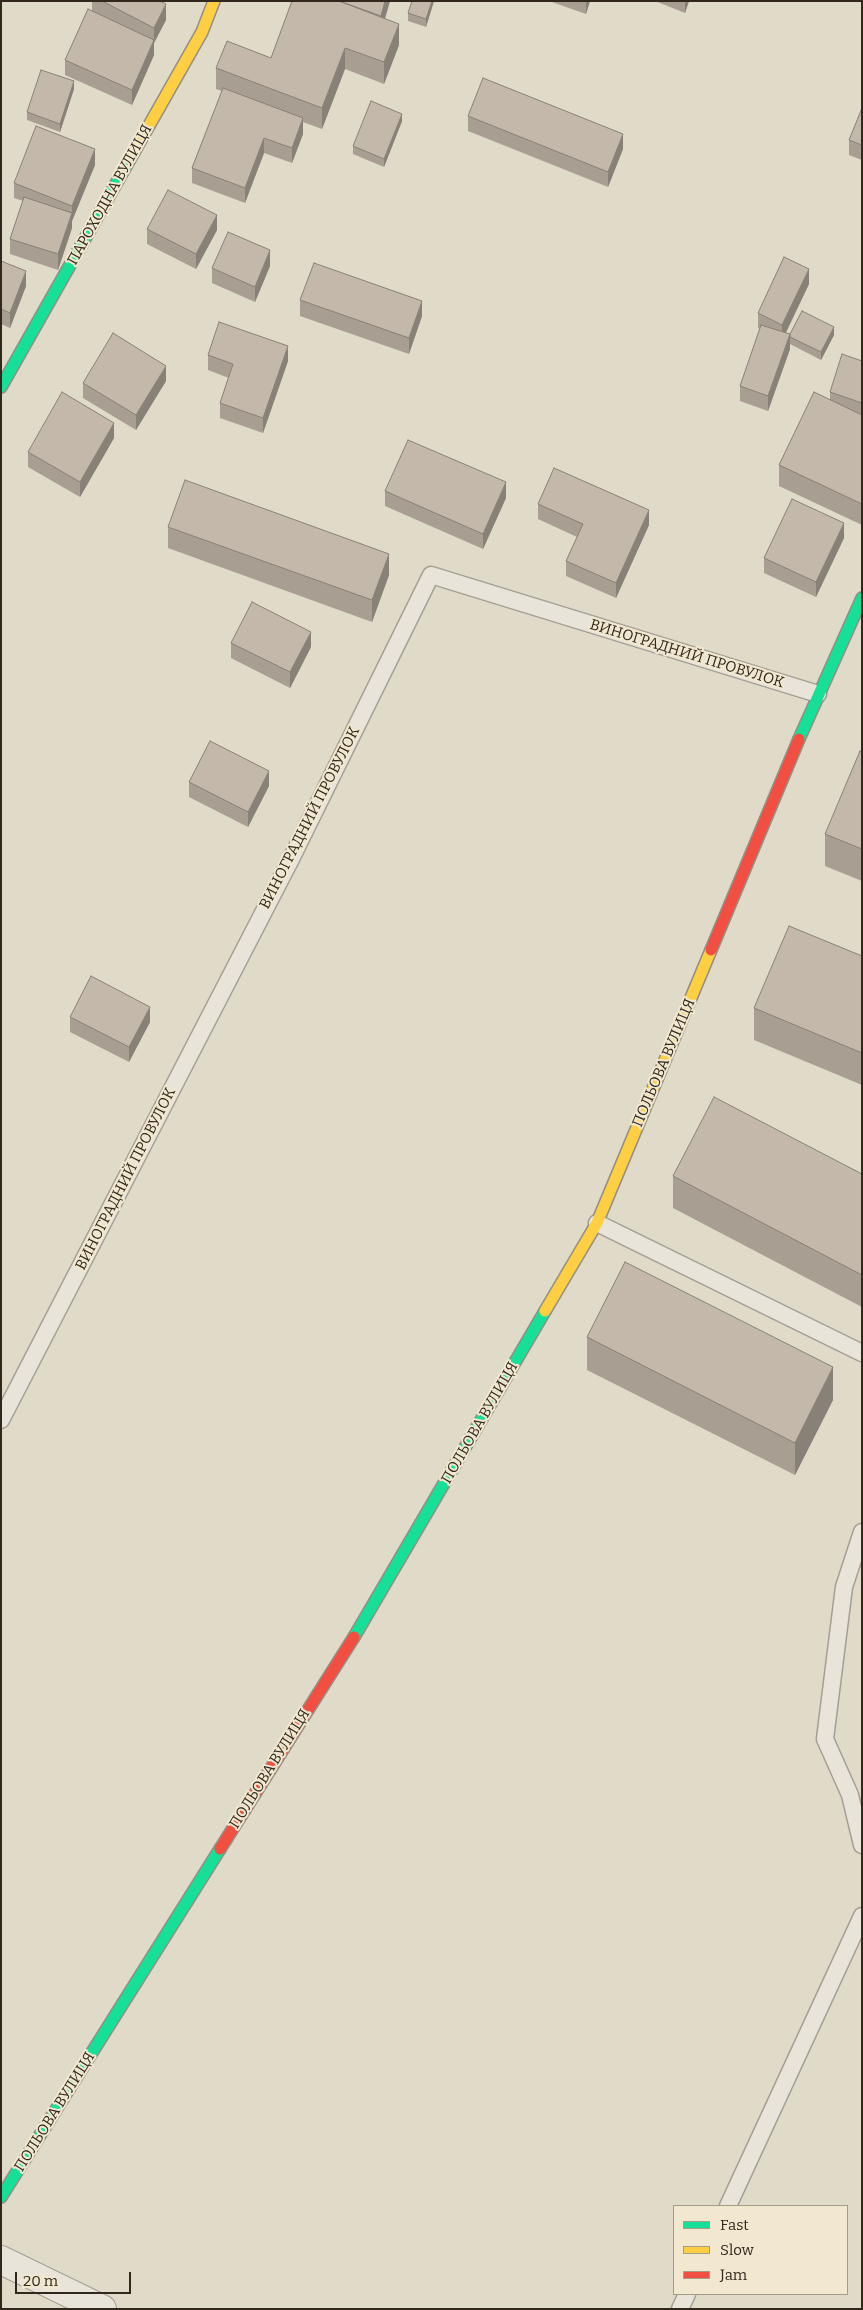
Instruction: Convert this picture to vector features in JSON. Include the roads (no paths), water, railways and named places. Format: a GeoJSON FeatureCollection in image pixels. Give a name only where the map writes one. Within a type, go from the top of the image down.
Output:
{"type":"FeatureCollection","features":[{"type":"Feature","properties":{"kind":"street","name":"ПАРОХОДНА ВУЛИЦЯ"},"geometry":{"type":"LineString","coordinates":[[1,387],[202,32],[214,1]]}},
{"type":"Feature","properties":{"kind":"street","name":"ПОЛЬОВА ВУЛИЦЯ"},"geometry":{"type":"LineString","coordinates":[[1,2197],[374,1604],[598,1223],[818,694],[862,598]]}},
{"type":"Feature","properties":{"kind":"street"},"geometry":{"type":"LineString","coordinates":[[1,2260],[102,2309]]}},
{"type":"Feature","properties":{"kind":"lane","name":"ВИНОГРАДНИЙ ПРОВУЛОК"},"geometry":{"type":"LineString","coordinates":[[1,1420],[286,868],[431,575],[818,694]]}},
{"type":"Feature","properties":{"kind":"lane"},"geometry":{"type":"LineString","coordinates":[[598,1223],[862,1354]]}},
{"type":"Feature","properties":{"kind":"lane"},"geometry":{"type":"LineString","coordinates":[[862,1532],[844,1587],[825,1739],[850,1795],[862,1845]]}},
{"type":"Feature","properties":{"kind":"lane"},"geometry":{"type":"LineString","coordinates":[[728,2205],[862,1916]]}},
{"type":"Feature","properties":{"kind":"lane"},"geometry":{"type":"LineString","coordinates":[[680,2309],[687,2295]]}}]}
